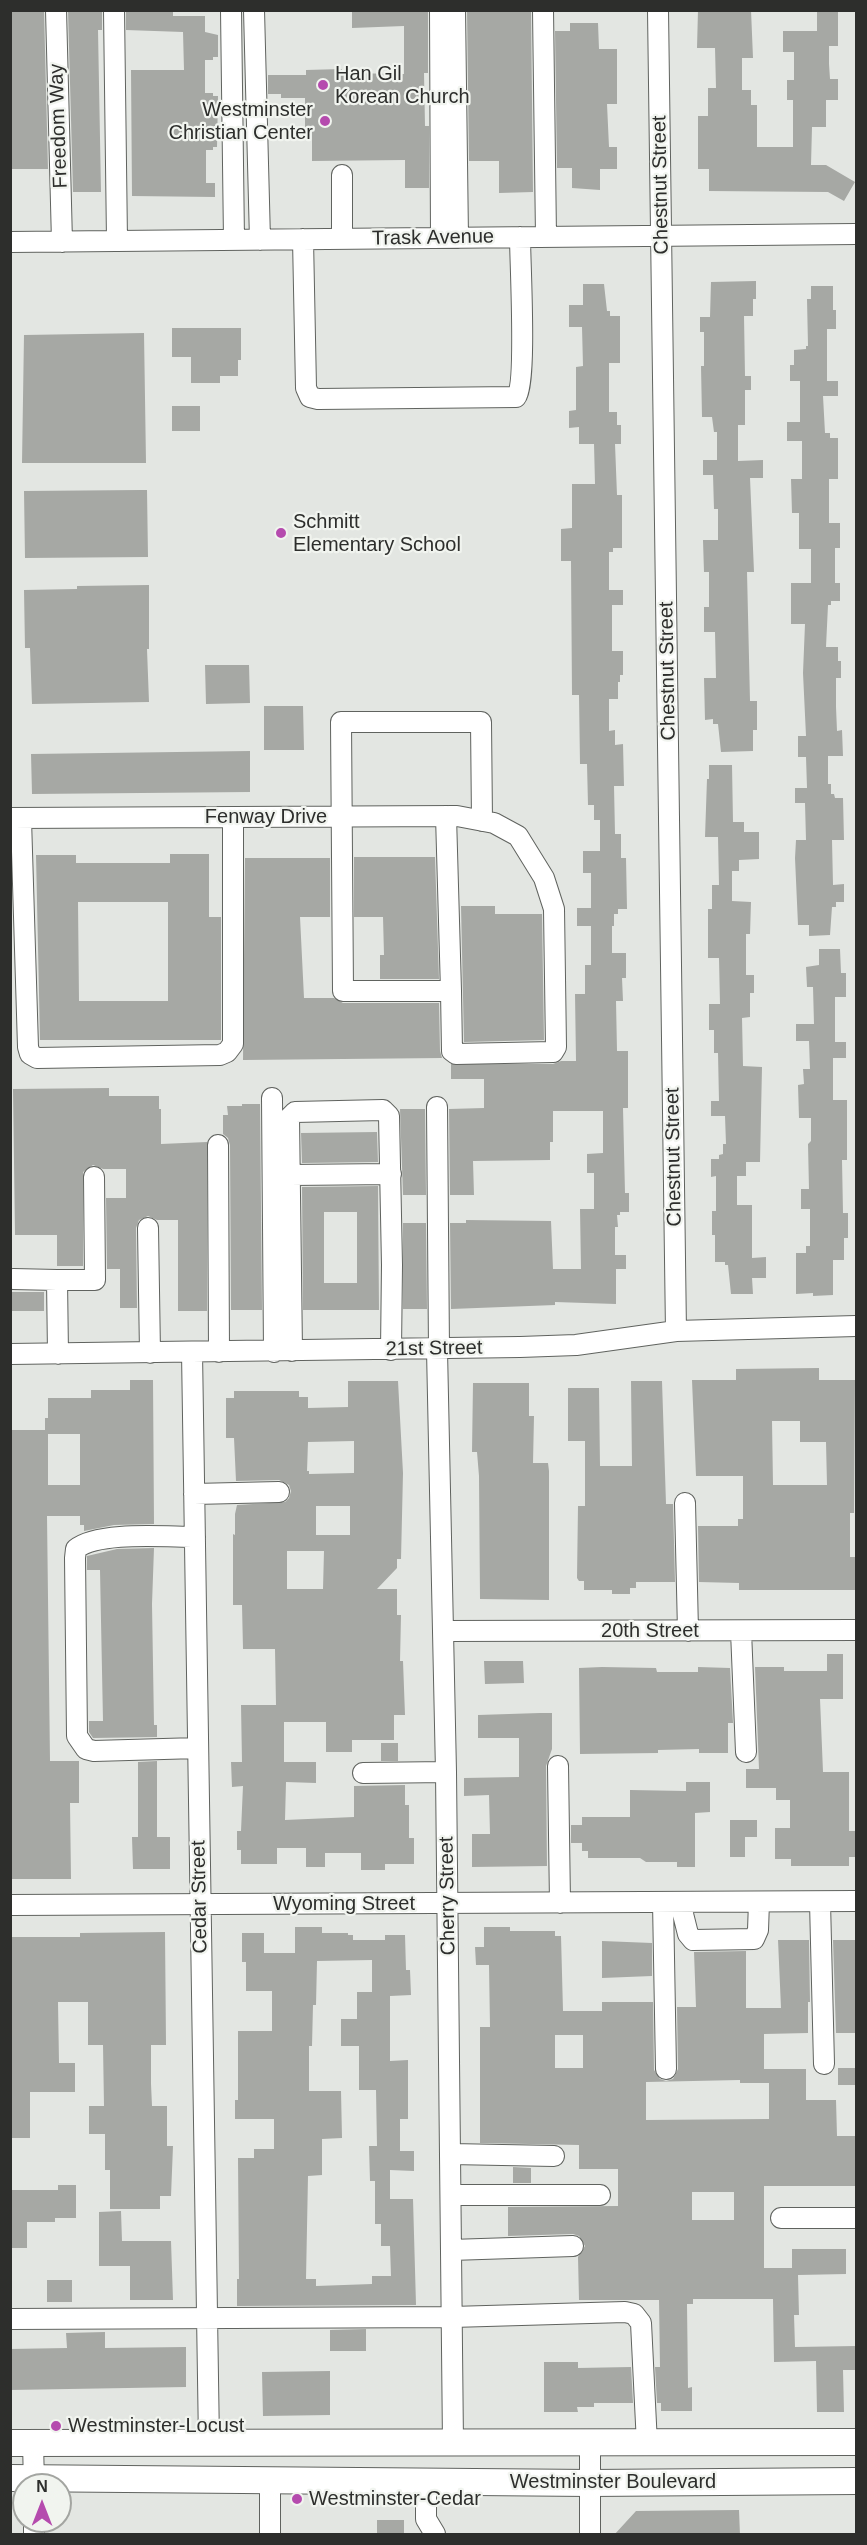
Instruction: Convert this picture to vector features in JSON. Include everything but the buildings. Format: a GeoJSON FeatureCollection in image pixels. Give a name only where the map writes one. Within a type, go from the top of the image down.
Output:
{"type":"FeatureCollection","features":[{"type":"Feature","properties":{"kind":"main road","name":"Westminster Boulevard"},"geometry":{"type":"LineString","coordinates":[[22,2442],[647,2444],[856,2442]]}},
{"type":"Feature","properties":{"kind":"main road"},"geometry":{"type":"LineString","coordinates":[[426,2482],[444,2462],[453,2443]]}},
{"type":"Feature","properties":{"kind":"main road","name":"Westminster Boulevard"},"geometry":{"type":"LineString","coordinates":[[72,2480],[590,2483],[856,2481]]}},
{"type":"Feature","properties":{"kind":"street","name":"Freedom Way"},"geometry":{"type":"LineString","coordinates":[[56,10],[62,242]]}},
{"type":"Feature","properties":{"kind":"street"},"geometry":{"type":"LineString","coordinates":[[114,10],[117,241]]}},
{"type":"Feature","properties":{"kind":"street"},"geometry":{"type":"LineString","coordinates":[[231,10],[234,240]]}},
{"type":"Feature","properties":{"kind":"street"},"geometry":{"type":"LineString","coordinates":[[254,10],[260,240]]}},
{"type":"Feature","properties":{"kind":"street"},"geometry":{"type":"LineString","coordinates":[[440,10],[450,238]]}},
{"type":"Feature","properties":{"kind":"street"},"geometry":{"type":"LineString","coordinates":[[450,238],[455,10]]}},
{"type":"Feature","properties":{"kind":"street"},"geometry":{"type":"LineString","coordinates":[[543,10],[546,237]]}},
{"type":"Feature","properties":{"kind":"street","name":"Chestnut Street"},"geometry":{"type":"LineString","coordinates":[[658,10],[676,1331]]}},
{"type":"Feature","properties":{"kind":"street"},"geometry":{"type":"LineString","coordinates":[[342,175],[342,239]]}},
{"type":"Feature","properties":{"kind":"street","name":"Trask Avenue"},"geometry":{"type":"LineString","coordinates":[[10,242],[856,234]]}},
{"type":"Feature","properties":{"kind":"street"},"geometry":{"type":"LineString","coordinates":[[303,239],[306,388],[310,396],[318,399],[516,397],[520,392],[522,357],[520,237]]}},
{"type":"Feature","properties":{"kind":"street"},"geometry":{"type":"LineString","coordinates":[[447,816],[451,990],[343,990],[341,723],[481,722],[482,821]]}},
{"type":"Feature","properties":{"kind":"street","name":"Fenway Drive"},"geometry":{"type":"LineString","coordinates":[[16,818],[447,816],[494,823],[518,836],[544,878],[554,909],[556,1047],[553,1052],[456,1054],[452,1051],[451,990]]}},
{"type":"Feature","properties":{"kind":"street"},"geometry":{"type":"LineString","coordinates":[[16,818],[28,1047],[30,1054],[37,1058],[220,1055],[227,1052],[233,1044],[233,818]]}},
{"type":"Feature","properties":{"kind":"street"},"geometry":{"type":"LineString","coordinates":[[272,1098],[283,1351]]}},
{"type":"Feature","properties":{"kind":"street","name":"Cherry Street"},"geometry":{"type":"LineString","coordinates":[[437,1107],[438,1350],[448,1903],[453,2443]]}},
{"type":"Feature","properties":{"kind":"street"},"geometry":{"type":"LineString","coordinates":[[283,1351],[290,1175],[289,1118],[295,1112],[382,1110],[389,1116],[391,1350]]}},
{"type":"Feature","properties":{"kind":"street"},"geometry":{"type":"LineString","coordinates":[[218,1145],[219,1352]]}},
{"type":"Feature","properties":{"kind":"street"},"geometry":{"type":"LineString","coordinates":[[290,1175],[391,1174]]}},
{"type":"Feature","properties":{"kind":"street"},"geometry":{"type":"LineString","coordinates":[[13,1279],[94,1281],[93,1177]]}},
{"type":"Feature","properties":{"kind":"street"},"geometry":{"type":"LineString","coordinates":[[148,1228],[150,1353]]}},
{"type":"Feature","properties":{"kind":"street"},"geometry":{"type":"LineString","coordinates":[[57,1281],[58,1354]]}},
{"type":"Feature","properties":{"kind":"street","name":"21st Street"},"geometry":{"type":"LineString","coordinates":[[10,1354],[438,1350],[576,1345],[676,1331],[856,1326]]}},
{"type":"Feature","properties":{"kind":"street","name":"Cedar Street"},"geometry":{"type":"LineString","coordinates":[[192,1352],[209,2442]]}},
{"type":"Feature","properties":{"kind":"street"},"geometry":{"type":"LineString","coordinates":[[194,1494],[279,1492]]}},
{"type":"Feature","properties":{"kind":"street"},"geometry":{"type":"LineString","coordinates":[[685,1503],[688,1630]]}},
{"type":"Feature","properties":{"kind":"street"},"geometry":{"type":"LineString","coordinates":[[195,1537],[100,1538],[82,1544],[76,1549],[77,1736],[86,1749],[94,1751],[198,1748]]}},
{"type":"Feature","properties":{"kind":"street"},"geometry":{"type":"LineString","coordinates":[[741,1630],[746,1752]]}},
{"type":"Feature","properties":{"kind":"street","name":"20th Street"},"geometry":{"type":"LineString","coordinates":[[444,1631],[856,1630]]}},
{"type":"Feature","properties":{"kind":"street"},"geometry":{"type":"LineString","coordinates":[[558,1766],[560,1903]]}},
{"type":"Feature","properties":{"kind":"street"},"geometry":{"type":"LineString","coordinates":[[363,1773],[446,1772]]}},
{"type":"Feature","properties":{"kind":"street","name":"Wyoming Street"},"geometry":{"type":"LineString","coordinates":[[10,1905],[856,1901]]}},
{"type":"Feature","properties":{"kind":"street"},"geometry":{"type":"LineString","coordinates":[[671,1902],[693,1940],[754,1938],[758,1930],[759,1902]]}},
{"type":"Feature","properties":{"kind":"street"},"geometry":{"type":"LineString","coordinates":[[666,2069],[671,1902]]}},
{"type":"Feature","properties":{"kind":"street"},"geometry":{"type":"LineString","coordinates":[[820,1902],[824,2064]]}},
{"type":"Feature","properties":{"kind":"street"},"geometry":{"type":"LineString","coordinates":[[451,2154],[554,2156]]}},
{"type":"Feature","properties":{"kind":"street"},"geometry":{"type":"LineString","coordinates":[[451,2195],[600,2195]]}},
{"type":"Feature","properties":{"kind":"street"},"geometry":{"type":"LineString","coordinates":[[781,2218],[856,2218]]}},
{"type":"Feature","properties":{"kind":"street"},"geometry":{"type":"LineString","coordinates":[[451,2250],[573,2247]]}},
{"type":"Feature","properties":{"kind":"street"},"geometry":{"type":"LineString","coordinates":[[10,2319],[452,2317],[624,2312],[634,2314],[641,2323],[647,2444]]}},
{"type":"Feature","properties":{"kind":"street"},"geometry":{"type":"LineString","coordinates":[[22,2442],[25,2473]]}},
{"type":"Feature","properties":{"kind":"street"},"geometry":{"type":"LineString","coordinates":[[590,2444],[590,2535]]}},
{"type":"Feature","properties":{"kind":"street"},"geometry":{"type":"LineString","coordinates":[[270,2481],[270,2535]]}},
{"type":"Feature","properties":{"kind":"street"},"geometry":{"type":"LineString","coordinates":[[426,2482],[426,2519],[435,2535]]}},
{"type":"Feature","properties":{"kind":"place","name":"Han Gil Korean Church"},"geometry":{"type":"Point","coordinates":[323,85]}},
{"type":"Feature","properties":{"kind":"place","name":"Westminster Christian Center"},"geometry":{"type":"Point","coordinates":[325,121]}},
{"type":"Feature","properties":{"kind":"place","name":"Schmitt Elementary School"},"geometry":{"type":"Point","coordinates":[281,533]}},
{"type":"Feature","properties":{"kind":"place","name":"Westminster-Locust"},"geometry":{"type":"Point","coordinates":[56,2426]}},
{"type":"Feature","properties":{"kind":"place","name":"Westminster-Cedar"},"geometry":{"type":"Point","coordinates":[297,2499]}}]}
